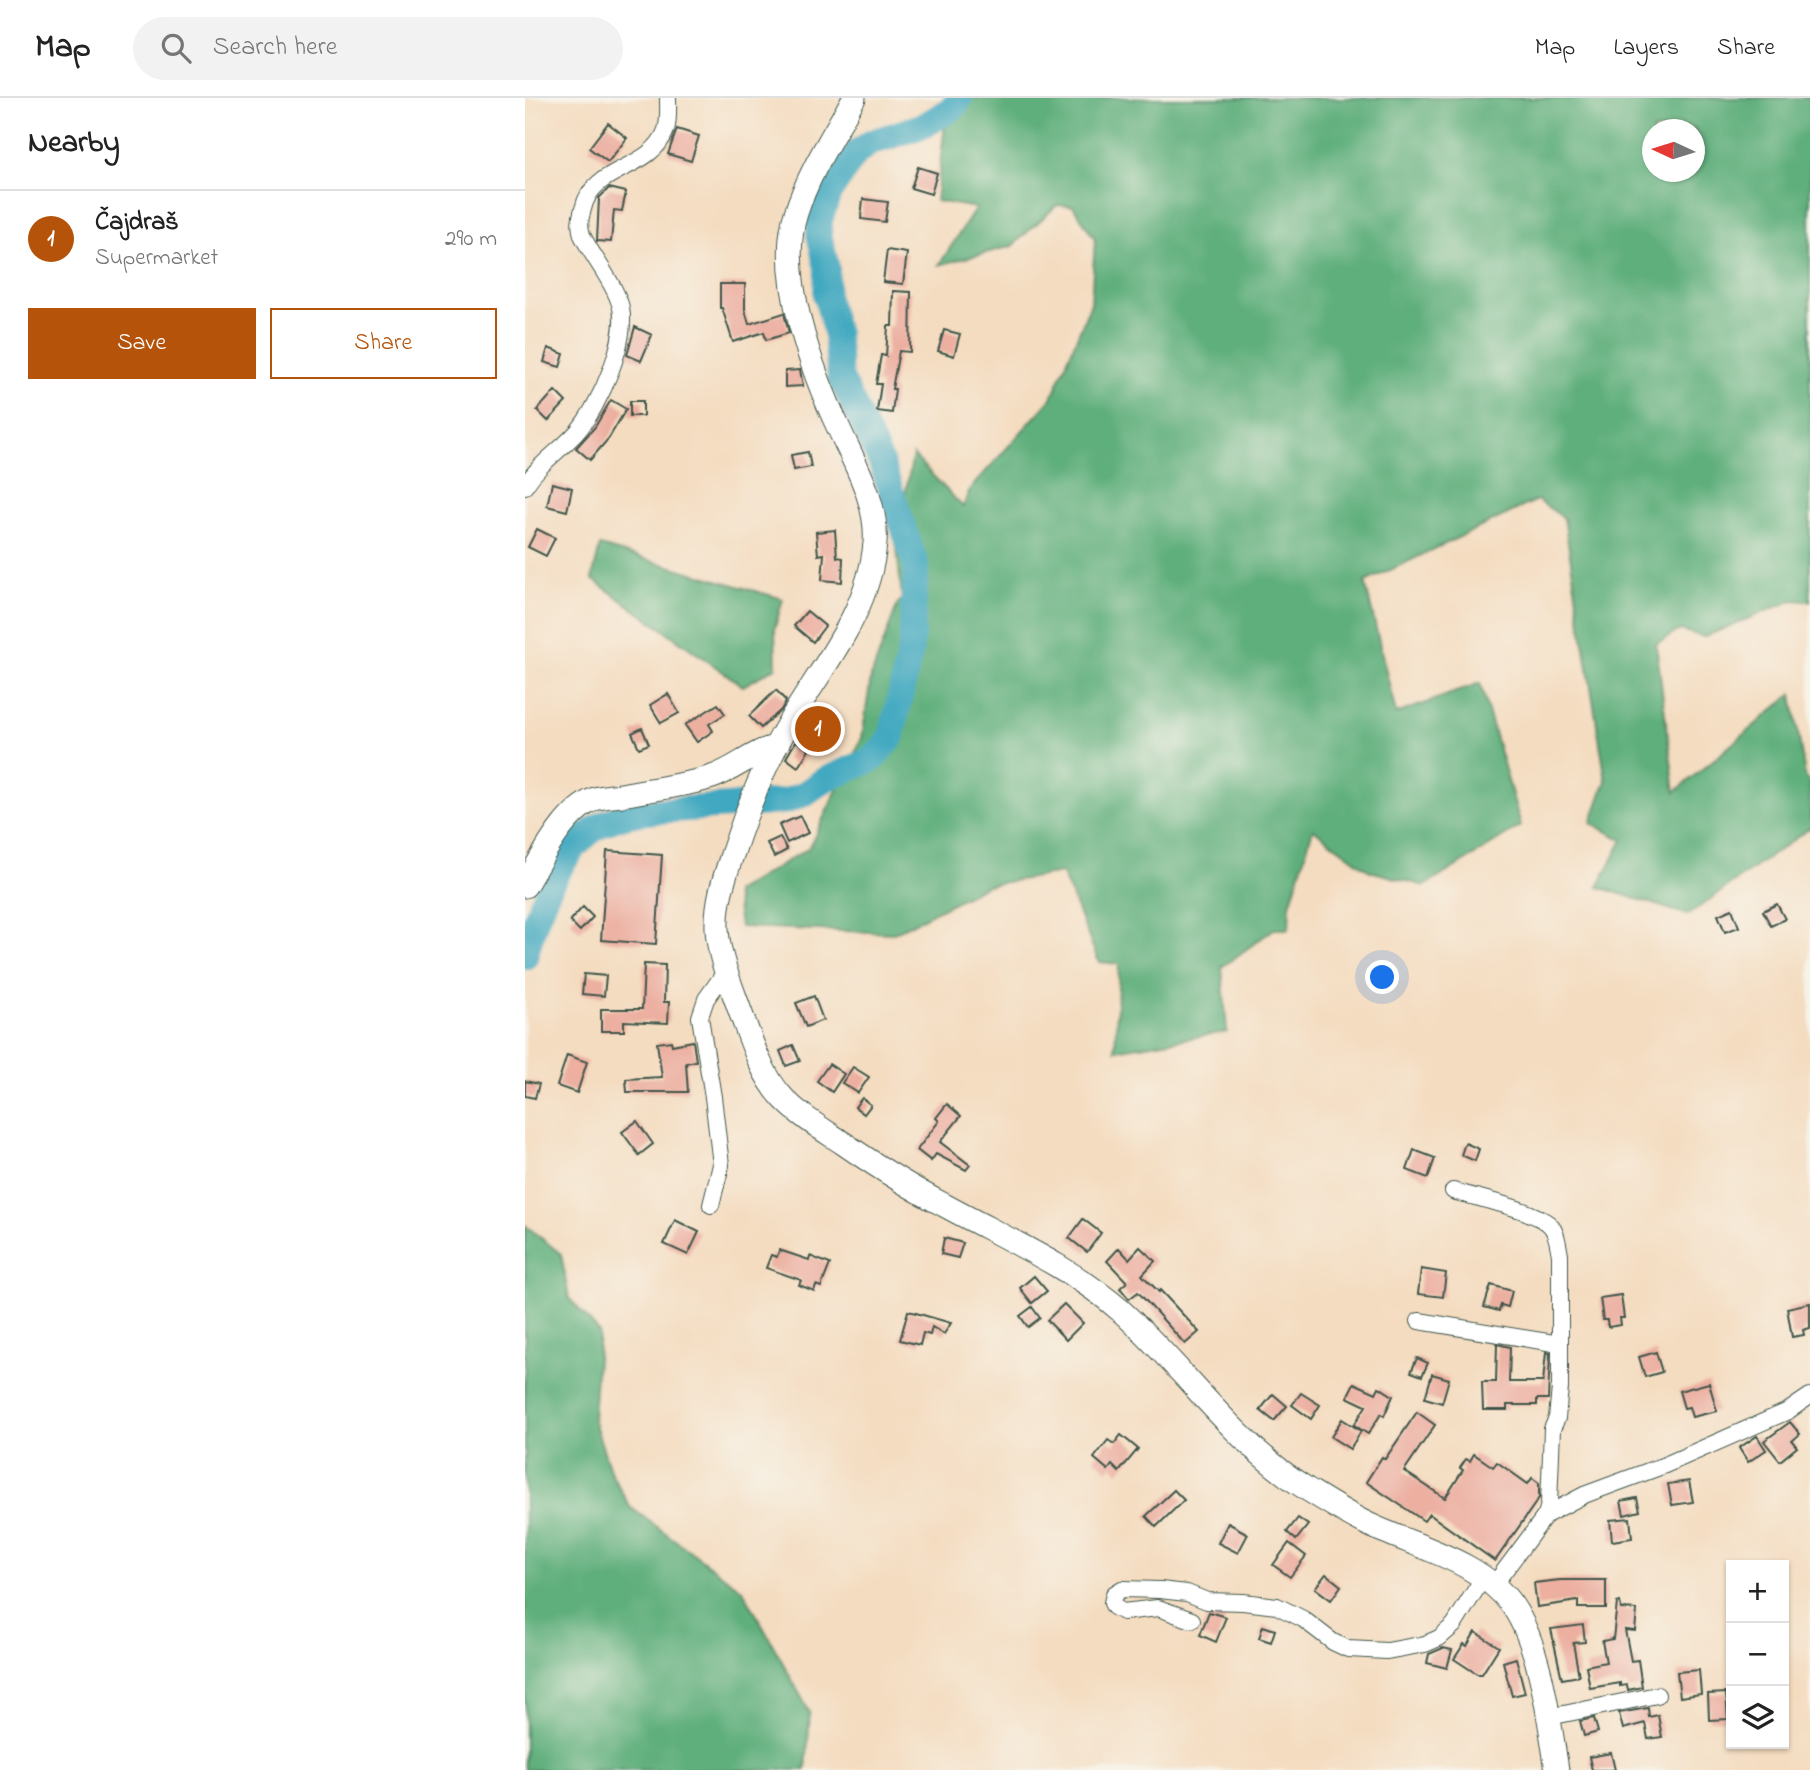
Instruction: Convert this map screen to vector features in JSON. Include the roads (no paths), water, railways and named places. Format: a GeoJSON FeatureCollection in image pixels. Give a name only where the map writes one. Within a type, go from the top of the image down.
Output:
{"type":"FeatureCollection","features":[{"type":"Feature","properties":{"kind":"main road"},"geometry":{"type":"LineString","coordinates":[[854,98],[814,168],[795,216],[789,247],[790,272],[824,397],[860,473],[870,501],[876,538],[865,591],[857,613],[775,747],[752,796],[718,902],[717,933],[726,971],[752,1045],[782,1097],[807,1119],[938,1202],[1059,1267],[1118,1309],[1262,1455],[1300,1485],[1374,1527],[1425,1547],[1488,1582],[1514,1607],[1526,1629],[1549,1717],[1557,1770]]}},
{"type":"Feature","properties":{"kind":"main road"},"geometry":{"type":"LineString","coordinates":[[525,886],[562,828],[578,810],[596,799],[684,784],[714,776],[768,748],[775,747]]}},
{"type":"Feature","properties":{"kind":"street"},"geometry":{"type":"LineString","coordinates":[[525,486],[536,469],[577,432],[597,402],[616,358],[621,326],[620,302],[582,235],[579,224],[586,195],[601,180],[652,151],[666,129],[668,98]]}},
{"type":"Feature","properties":{"kind":"street"},"geometry":{"type":"LineString","coordinates":[[712,1205],[721,1165],[700,1017],[702,1006],[726,971]]}},
{"type":"Feature","properties":{"kind":"street"},"geometry":{"type":"LineString","coordinates":[[1453,1191],[1533,1215],[1550,1224],[1556,1235],[1560,1255],[1560,1388],[1552,1429],[1549,1504],[1546,1515]]}},
{"type":"Feature","properties":{"kind":"street"},"geometry":{"type":"LineString","coordinates":[[1419,1321],[1560,1343]]}},
{"type":"Feature","properties":{"kind":"street"},"geometry":{"type":"LineString","coordinates":[[1192,1620],[1158,1608],[1123,1612],[1114,1607],[1114,1594],[1122,1589],[1160,1590],[1187,1593],[1207,1601],[1277,1606],[1303,1619],[1333,1642],[1348,1649],[1387,1651],[1425,1644],[1439,1638],[1454,1625],[1546,1515],[1584,1494],[1665,1465],[1788,1410],[1810,1396]]}},
{"type":"Feature","properties":{"kind":"street"},"geometry":{"type":"LineString","coordinates":[[1549,1717],[1657,1695]]}},
{"type":"Feature","properties":{"kind":"waterway"},"geometry":{"type":"LineString","coordinates":[[525,957],[543,902],[561,866],[586,836],[601,825],[625,816],[650,812],[787,801],[804,794],[824,780],[873,759],[891,738],[911,647],[916,565],[881,462],[840,377],[836,334],[826,296],[827,268],[819,234],[820,220],[829,193],[857,152],[872,142],[925,125],[954,107],[960,98]]}},
{"type":"Feature","properties":{"kind":"place","name":"Čajdraš"},"geometry":{"type":"Point","coordinates":[818,729]}}]}
